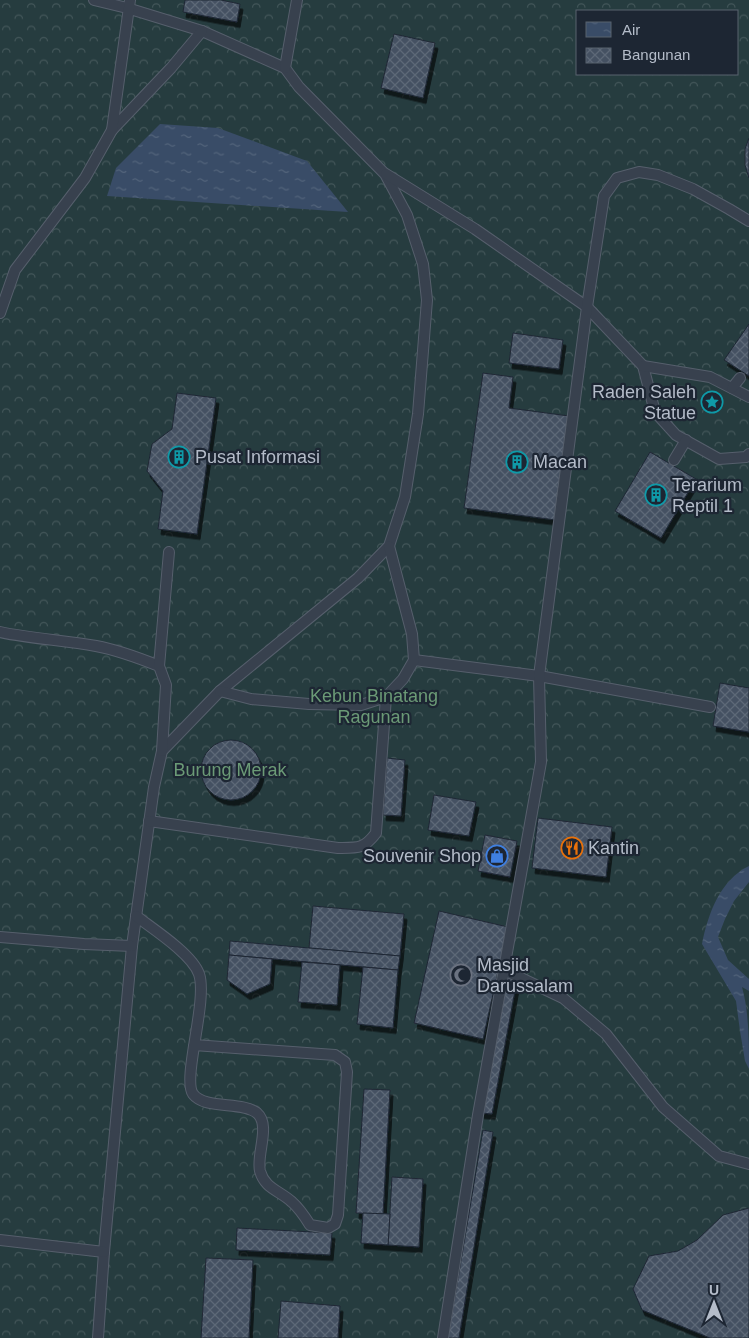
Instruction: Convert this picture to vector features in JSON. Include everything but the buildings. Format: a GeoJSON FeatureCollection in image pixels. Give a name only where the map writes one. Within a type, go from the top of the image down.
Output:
{"type":"FeatureCollection","features":[{"type":"Feature","properties":{"kind":"lane"},"geometry":{"type":"LineString","coordinates":[[94,0],[129,4],[202,31],[285,68],[299,87],[385,174],[475,229],[587,307],[643,366],[655,412],[676,435],[719,459],[746,457],[749,454]]}},
{"type":"Feature","properties":{"kind":"lane"},"geometry":{"type":"LineString","coordinates":[[285,68],[297,0]]}},
{"type":"Feature","properties":{"kind":"lane"},"geometry":{"type":"LineString","coordinates":[[112,130],[129,4]]}},
{"type":"Feature","properties":{"kind":"lane"},"geometry":{"type":"LineString","coordinates":[[0,313],[14,270],[85,178],[112,130],[171,68],[202,31]]}},
{"type":"Feature","properties":{"kind":"lane"},"geometry":{"type":"LineString","coordinates":[[443,1338],[478,1115],[540,762],[539,676],[587,307],[604,196],[617,178],[639,172],[658,175],[693,189],[749,221]]}},
{"type":"Feature","properties":{"kind":"lane"},"geometry":{"type":"LineString","coordinates":[[162,751],[220,691],[358,578],[389,546],[404,497],[418,414],[427,300],[423,264],[407,215],[385,174]]}},
{"type":"Feature","properties":{"kind":"lane"},"geometry":{"type":"LineString","coordinates":[[643,366],[710,377],[749,397]]}},
{"type":"Feature","properties":{"kind":"lane"},"geometry":{"type":"LineString","coordinates":[[732,388],[740,378]]}},
{"type":"Feature","properties":{"kind":"lane"},"geometry":{"type":"LineString","coordinates":[[674,460],[686,440]]}},
{"type":"Feature","properties":{"kind":"lane"},"geometry":{"type":"LineString","coordinates":[[220,691],[251,699],[309,704],[361,705],[386,697],[403,679],[414,660],[412,634],[389,546]]}},
{"type":"Feature","properties":{"kind":"lane"},"geometry":{"type":"LineString","coordinates":[[98,1338],[132,946],[149,822],[162,751],[166,685],[159,666],[169,552]]}},
{"type":"Feature","properties":{"kind":"lane"},"geometry":{"type":"LineString","coordinates":[[0,632],[25,638],[97,646],[137,657],[159,666]]}},
{"type":"Feature","properties":{"kind":"lane"},"geometry":{"type":"LineString","coordinates":[[414,660],[539,676],[710,707]]}},
{"type":"Feature","properties":{"kind":"lane"},"geometry":{"type":"LineString","coordinates":[[149,822],[338,848],[353,848],[368,844],[376,833],[386,697]]}},
{"type":"Feature","properties":{"kind":"lane"},"geometry":{"type":"LineString","coordinates":[[136,916],[182,952],[192,962],[200,975],[200,1008],[194,1045],[190,1083],[192,1093],[198,1099],[223,1106],[248,1107],[259,1114],[264,1128],[260,1169],[264,1182],[291,1201],[310,1226],[328,1228],[335,1224],[338,1216],[347,1072],[345,1062],[335,1055],[194,1045]]}},
{"type":"Feature","properties":{"kind":"lane"},"geometry":{"type":"LineString","coordinates":[[0,937],[132,946]]}},
{"type":"Feature","properties":{"kind":"lane"},"geometry":{"type":"LineString","coordinates":[[504,970],[563,998],[606,1034],[663,1107],[719,1156],[749,1164]]}},
{"type":"Feature","properties":{"kind":"lane"},"geometry":{"type":"LineString","coordinates":[[0,1240],[104,1252]]}},
{"type":"Feature","properties":{"kind":"green space","name":"Kebun Binatang Ragunan"},"geometry":{"type":"Polygon","coordinates":[[[0,0],[749,0],[749,1338],[0,1338],[0,0]]]}},
{"type":"Feature","properties":{"kind":"water"},"geometry":{"type":"Polygon","coordinates":[[[160,124],[218,128],[307,161],[348,212],[107,196],[116,168],[160,124]]]}},
{"type":"Feature","properties":{"kind":"water"},"geometry":{"type":"Polygon","coordinates":[[[749,866],[749,882],[734,901],[718,937],[728,960],[749,979],[749,991],[742,987],[749,1038],[749,1069],[745,1061],[736,1001],[702,944],[712,910],[723,889],[739,872],[749,866]]]}},
{"type":"Feature","properties":{"kind":"place","name":"Raden Saleh Statue"},"geometry":{"type":"Point","coordinates":[712,402]}},
{"type":"Feature","properties":{"kind":"place","name":"Pusat Informasi"},"geometry":{"type":"Point","coordinates":[179,457]}},
{"type":"Feature","properties":{"kind":"place","name":"Macan"},"geometry":{"type":"Point","coordinates":[517,462]}},
{"type":"Feature","properties":{"kind":"place","name":"Terarium Reptil 1"},"geometry":{"type":"Point","coordinates":[656,495]}},
{"type":"Feature","properties":{"kind":"place","name":"Kantin"},"geometry":{"type":"Point","coordinates":[572,848]}},
{"type":"Feature","properties":{"kind":"place","name":"Souvenir Shop"},"geometry":{"type":"Point","coordinates":[497,856]}},
{"type":"Feature","properties":{"kind":"place","name":"Masjid Darussalam"},"geometry":{"type":"Point","coordinates":[461,975]}},
{"type":"Feature","properties":{"kind":"park label","name":"Burung Merak"},"geometry":{"type":"Point","coordinates":[230,770]}}]}
